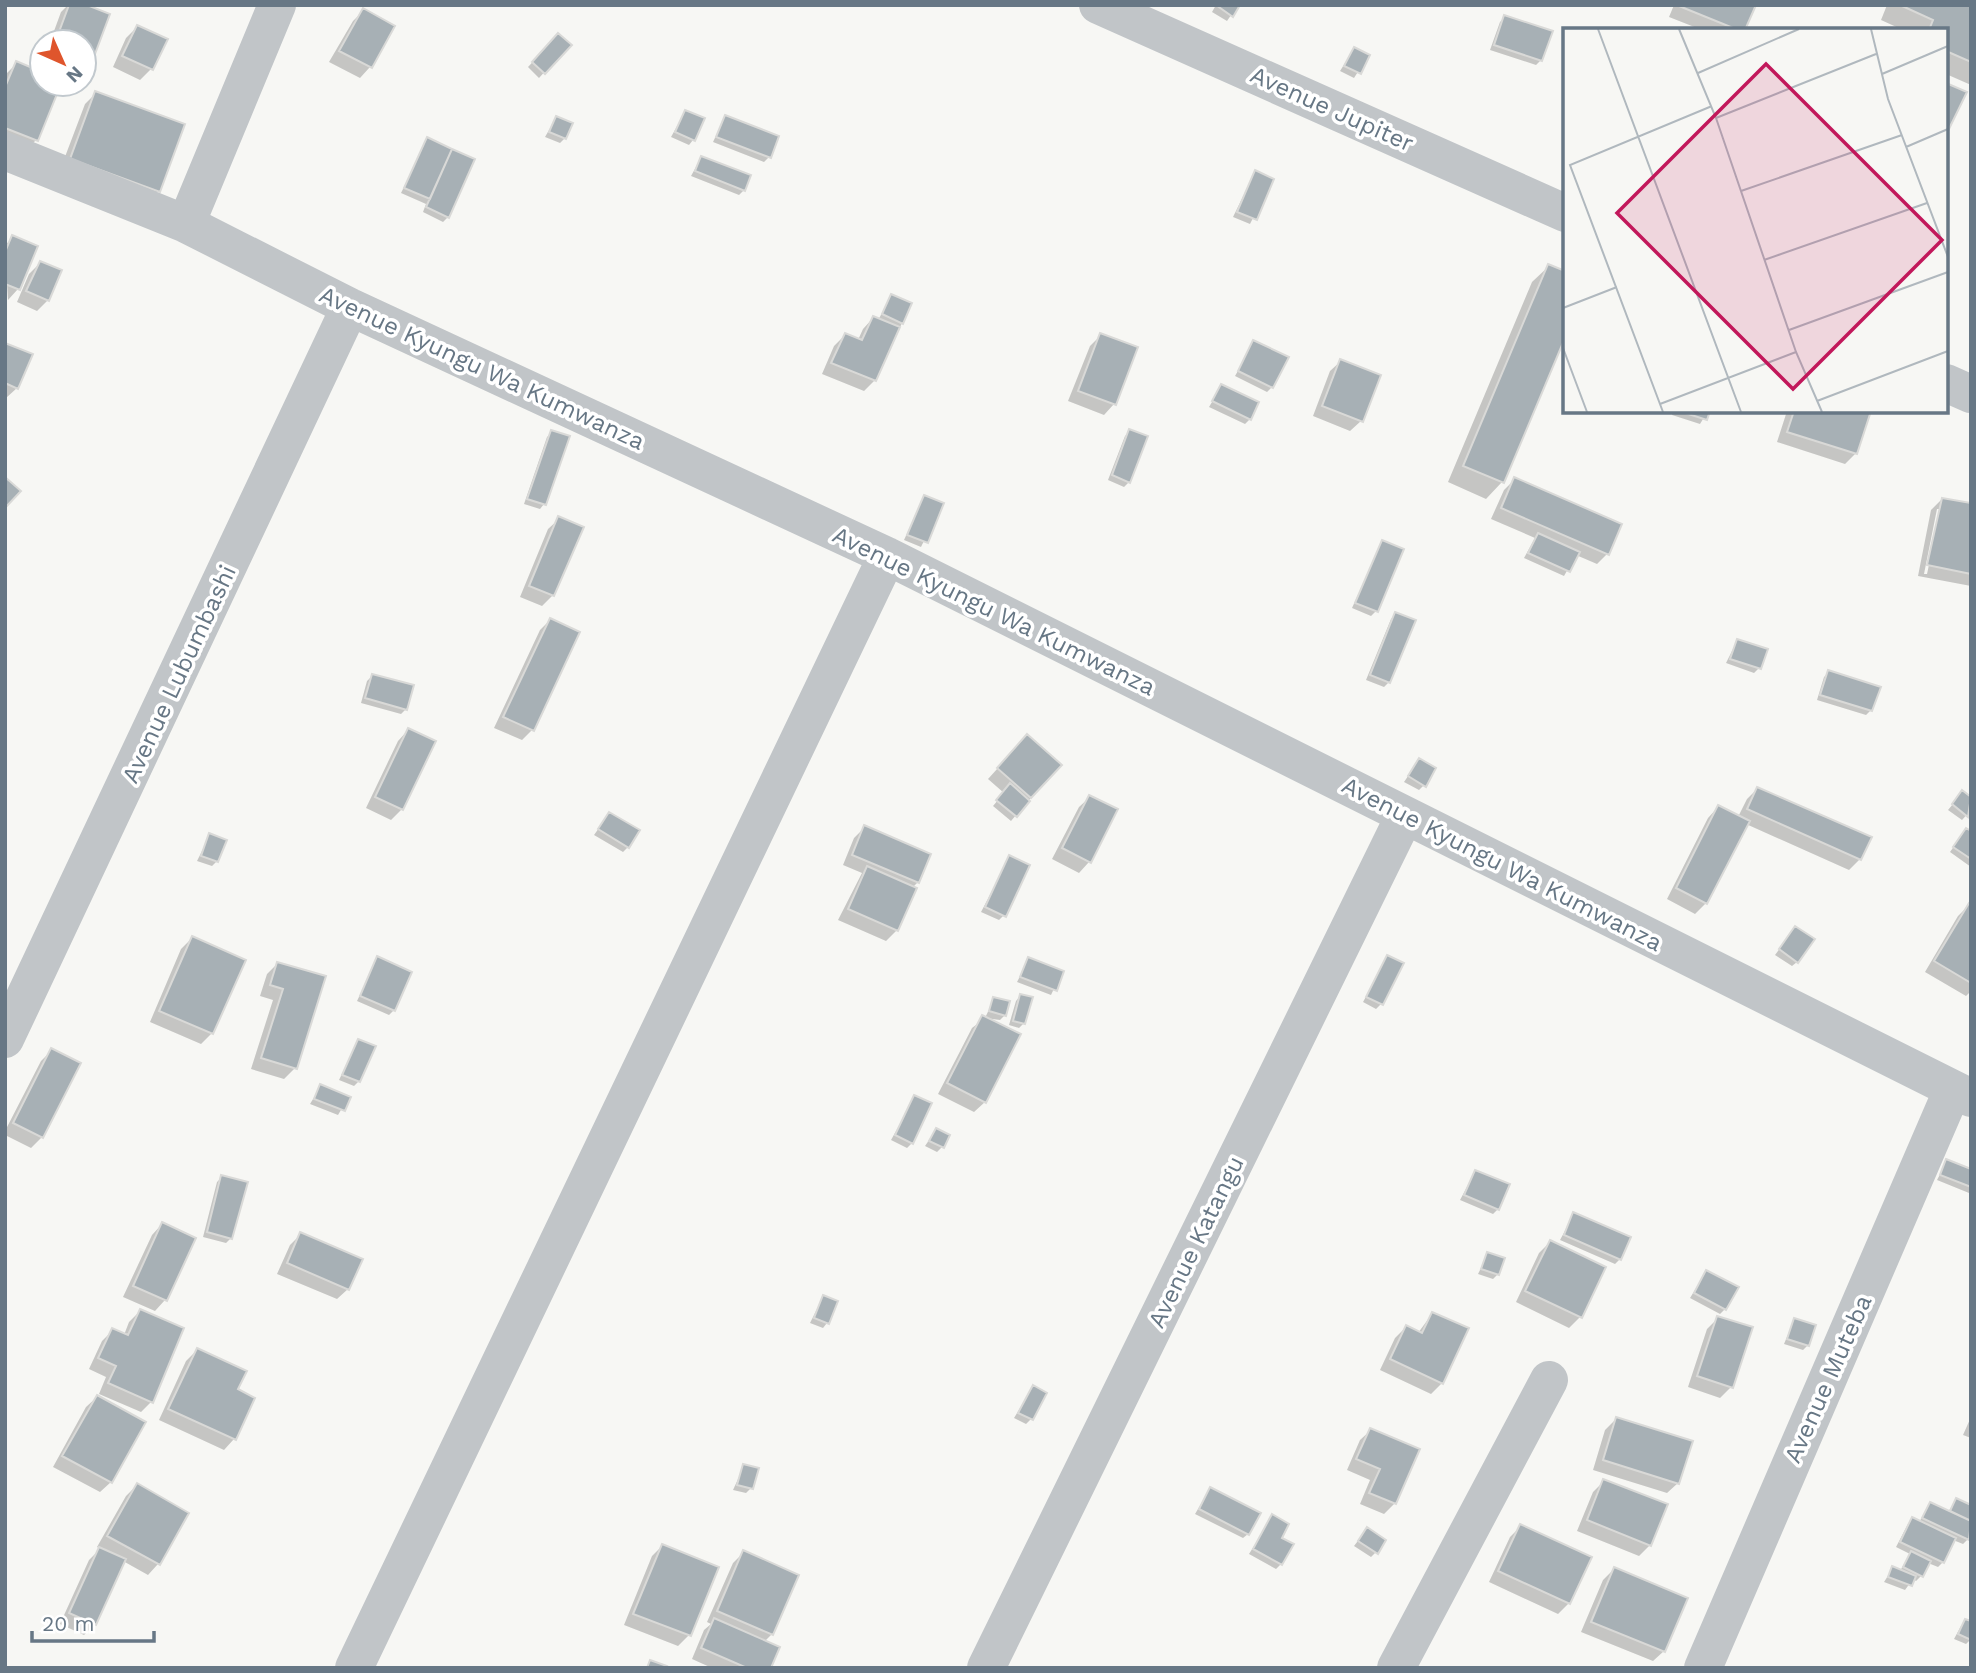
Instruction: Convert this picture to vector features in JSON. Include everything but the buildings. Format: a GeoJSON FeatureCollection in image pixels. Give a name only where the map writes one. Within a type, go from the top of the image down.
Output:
{"type":"FeatureCollection","features":[{"type":"Feature","properties":{"kind":"street"},"geometry":{"type":"LineString","coordinates":[[186,224],[277,5]]}},
{"type":"Feature","properties":{"kind":"street","name":"Avenue Jupiter"},"geometry":{"type":"LineString","coordinates":[[1098,5],[1563,212]]}},
{"type":"Feature","properties":{"kind":"street","name":"Avenue Kyungu Wa Kumwanza"},"geometry":{"type":"LineString","coordinates":[[5,151],[186,224],[350,307],[887,556],[1962,1095]]}},
{"type":"Feature","properties":{"kind":"street","name":"Avenue Lubumbashi"},"geometry":{"type":"LineString","coordinates":[[5,1039],[350,307]]}},
{"type":"Feature","properties":{"kind":"street"},"geometry":{"type":"LineString","coordinates":[[1948,384],[1971,394]]}},
{"type":"Feature","properties":{"kind":"street"},"geometry":{"type":"LineString","coordinates":[[354,1668],[887,556]]}},
{"type":"Feature","properties":{"kind":"street","name":"Avenue Katangu"},"geometry":{"type":"LineString","coordinates":[[986,1668],[1405,815]]}},
{"type":"Feature","properties":{"kind":"street","name":"Avenue Muteba"},"geometry":{"type":"LineString","coordinates":[[1703,1668],[1962,1095]]}},
{"type":"Feature","properties":{"kind":"street"},"geometry":{"type":"LineString","coordinates":[[1396,1668],[1549,1380]]}}]}
